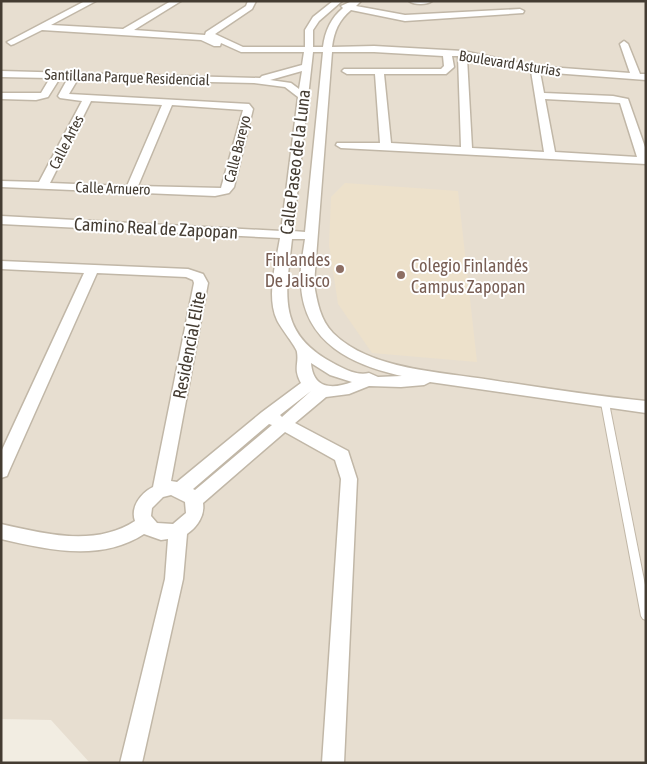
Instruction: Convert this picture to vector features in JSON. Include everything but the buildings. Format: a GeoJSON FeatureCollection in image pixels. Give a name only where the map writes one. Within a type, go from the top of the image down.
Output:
{"type":"FeatureCollection","features":[{"type":"Feature","properties":{"kind":"street"},"geometry":{"type":"LineString","coordinates":[[11,42],[92,1]]}},
{"type":"Feature","properties":{"kind":"street"},"geometry":{"type":"LineString","coordinates":[[125,32],[177,1]]}},
{"type":"Feature","properties":{"kind":"street"},"geometry":{"type":"LineString","coordinates":[[252,1],[249,7],[209,34],[241,49],[308,58]]}},
{"type":"Feature","properties":{"kind":"street"},"geometry":{"type":"LineString","coordinates":[[413,1],[428,1]]}},
{"type":"Feature","properties":{"kind":"street"},"geometry":{"type":"LineString","coordinates":[[508,1],[520,11]]}},
{"type":"Feature","properties":{"kind":"street"},"geometry":{"type":"LineString","coordinates":[[337,8],[406,18],[520,11],[524,6],[523,1]]}},
{"type":"Feature","properties":{"kind":"street"},"geometry":{"type":"LineString","coordinates":[[354,4],[406,18]]}},
{"type":"Feature","properties":{"kind":"street","name":"Calle Paseo de la Luna"},"geometry":{"type":"LineString","coordinates":[[354,4],[337,8],[320,16],[308,30],[308,58],[286,235],[280,301],[283,318],[305,350],[322,364],[337,372],[368,380],[394,382],[455,380]]}},
{"type":"Feature","properties":{"kind":"street","name":"Calle Paseo de la Luna"},"geometry":{"type":"LineString","coordinates":[[337,8],[329,34],[307,284],[310,303],[317,322],[329,337],[348,351],[374,363],[455,380],[605,403],[646,407]]}},
{"type":"Feature","properties":{"kind":"street"},"geometry":{"type":"LineString","coordinates":[[41,27],[203,37],[233,52],[254,56],[308,58]]}},
{"type":"Feature","properties":{"kind":"street"},"geometry":{"type":"LineString","coordinates":[[624,44],[636,76]]}},
{"type":"Feature","properties":{"kind":"street","name":"Boulevard Asturias"},"geometry":{"type":"LineString","coordinates":[[308,58],[328,46],[463,54],[535,68],[646,77]]}},
{"type":"Feature","properties":{"kind":"street"},"geometry":{"type":"LineString","coordinates":[[347,71],[443,72],[448,67],[447,54]]}},
{"type":"Feature","properties":{"kind":"street"},"geometry":{"type":"LineString","coordinates":[[463,54],[462,71],[466,151]]}},
{"type":"Feature","properties":{"kind":"street"},"geometry":{"type":"LineString","coordinates":[[254,80],[308,58]]}},
{"type":"Feature","properties":{"kind":"street"},"geometry":{"type":"LineString","coordinates":[[535,68],[550,156]]}},
{"type":"Feature","properties":{"kind":"street"},"geometry":{"type":"LineString","coordinates":[[379,71],[386,146]]}},
{"type":"Feature","properties":{"kind":"street","name":"Santillana Parque Residencial"},"geometry":{"type":"LineString","coordinates":[[1,74],[254,80]]}},
{"type":"Feature","properties":{"kind":"street"},"geometry":{"type":"LineString","coordinates":[[1,110],[6,96],[36,97],[45,95],[57,75]]}},
{"type":"Feature","properties":{"kind":"street"},"geometry":{"type":"LineString","coordinates":[[75,75],[64,96],[168,102],[131,189]]}},
{"type":"Feature","properties":{"kind":"street"},"geometry":{"type":"LineString","coordinates":[[254,80],[288,85],[303,96]]}},
{"type":"Feature","properties":{"kind":"street"},"geometry":{"type":"LineString","coordinates":[[341,145],[645,161],[624,101],[540,96]]}},
{"type":"Feature","properties":{"kind":"street","name":"Calle Artes"},"geometry":{"type":"LineString","coordinates":[[43,186],[88,98]]}},
{"type":"Feature","properties":{"kind":"street","name":"Calle Bareyo"},"geometry":{"type":"LineString","coordinates":[[168,102],[245,106],[248,109],[228,187],[225,191]]}},
{"type":"Feature","properties":{"kind":"street"},"geometry":{"type":"LineString","coordinates":[[297,143],[320,144]]}},
{"type":"Feature","properties":{"kind":"street","name":"Calle Arnuero"},"geometry":{"type":"LineString","coordinates":[[1,184],[215,193],[225,191]]}},
{"type":"Feature","properties":{"kind":"street","name":"Camino Real de Zapopan"},"geometry":{"type":"LineString","coordinates":[[1,220],[312,236]]}},
{"type":"Feature","properties":{"kind":"street","name":"Residencial Elite"},"geometry":{"type":"LineString","coordinates":[[1,266],[188,273],[198,277],[201,283],[161,490]]}},
{"type":"Feature","properties":{"kind":"street"},"geometry":{"type":"LineString","coordinates":[[1,472],[92,269]]}},
{"type":"Feature","properties":{"kind":"street"},"geometry":{"type":"LineString","coordinates":[[305,350],[304,369],[316,388],[338,392],[356,386],[368,380],[374,372],[374,363]]}},
{"type":"Feature","properties":{"kind":"street"},"geometry":{"type":"LineString","coordinates":[[181,489],[189,494],[194,501],[193,517],[187,524],[178,530],[159,532],[145,524],[142,508],[152,494],[161,490],[181,489],[276,420],[316,388]]}},
{"type":"Feature","properties":{"kind":"street"},"geometry":{"type":"LineString","coordinates":[[194,501],[276,420]]}},
{"type":"Feature","properties":{"kind":"street"},"geometry":{"type":"LineString","coordinates":[[276,420],[342,456],[349,479],[333,763]]}},
{"type":"Feature","properties":{"kind":"street"},"geometry":{"type":"LineString","coordinates":[[1,531],[61,543],[87,544],[104,542],[125,536],[145,524]]}},
{"type":"Feature","properties":{"kind":"street"},"geometry":{"type":"LineString","coordinates":[[131,763],[174,579],[178,530]]}},
{"type":"Feature","properties":{"kind":"lane"},"geometry":{"type":"LineString","coordinates":[[605,403],[646,616]]}},
{"type":"Feature","properties":{"kind":"shaded area"},"geometry":{"type":"Polygon","coordinates":[[[1,1],[646,1],[646,763],[90,763],[51,720],[1,719],[1,1]]]}},
{"type":"Feature","properties":{"kind":"shaded area","name":"Colegio Finlandés Campus Zapopan"},"geometry":{"type":"Polygon","coordinates":[[[345,183],[458,191],[477,362],[372,353],[338,304],[329,245],[331,197],[345,183]]]}},
{"type":"Feature","properties":{"kind":"place","name":"Finlandes De Jalisco"},"geometry":{"type":"Point","coordinates":[340,269]}},
{"type":"Feature","properties":{"kind":"place","name":"Colegio Finlandés Campus Zapopan"},"geometry":{"type":"Point","coordinates":[401,275]}}]}
